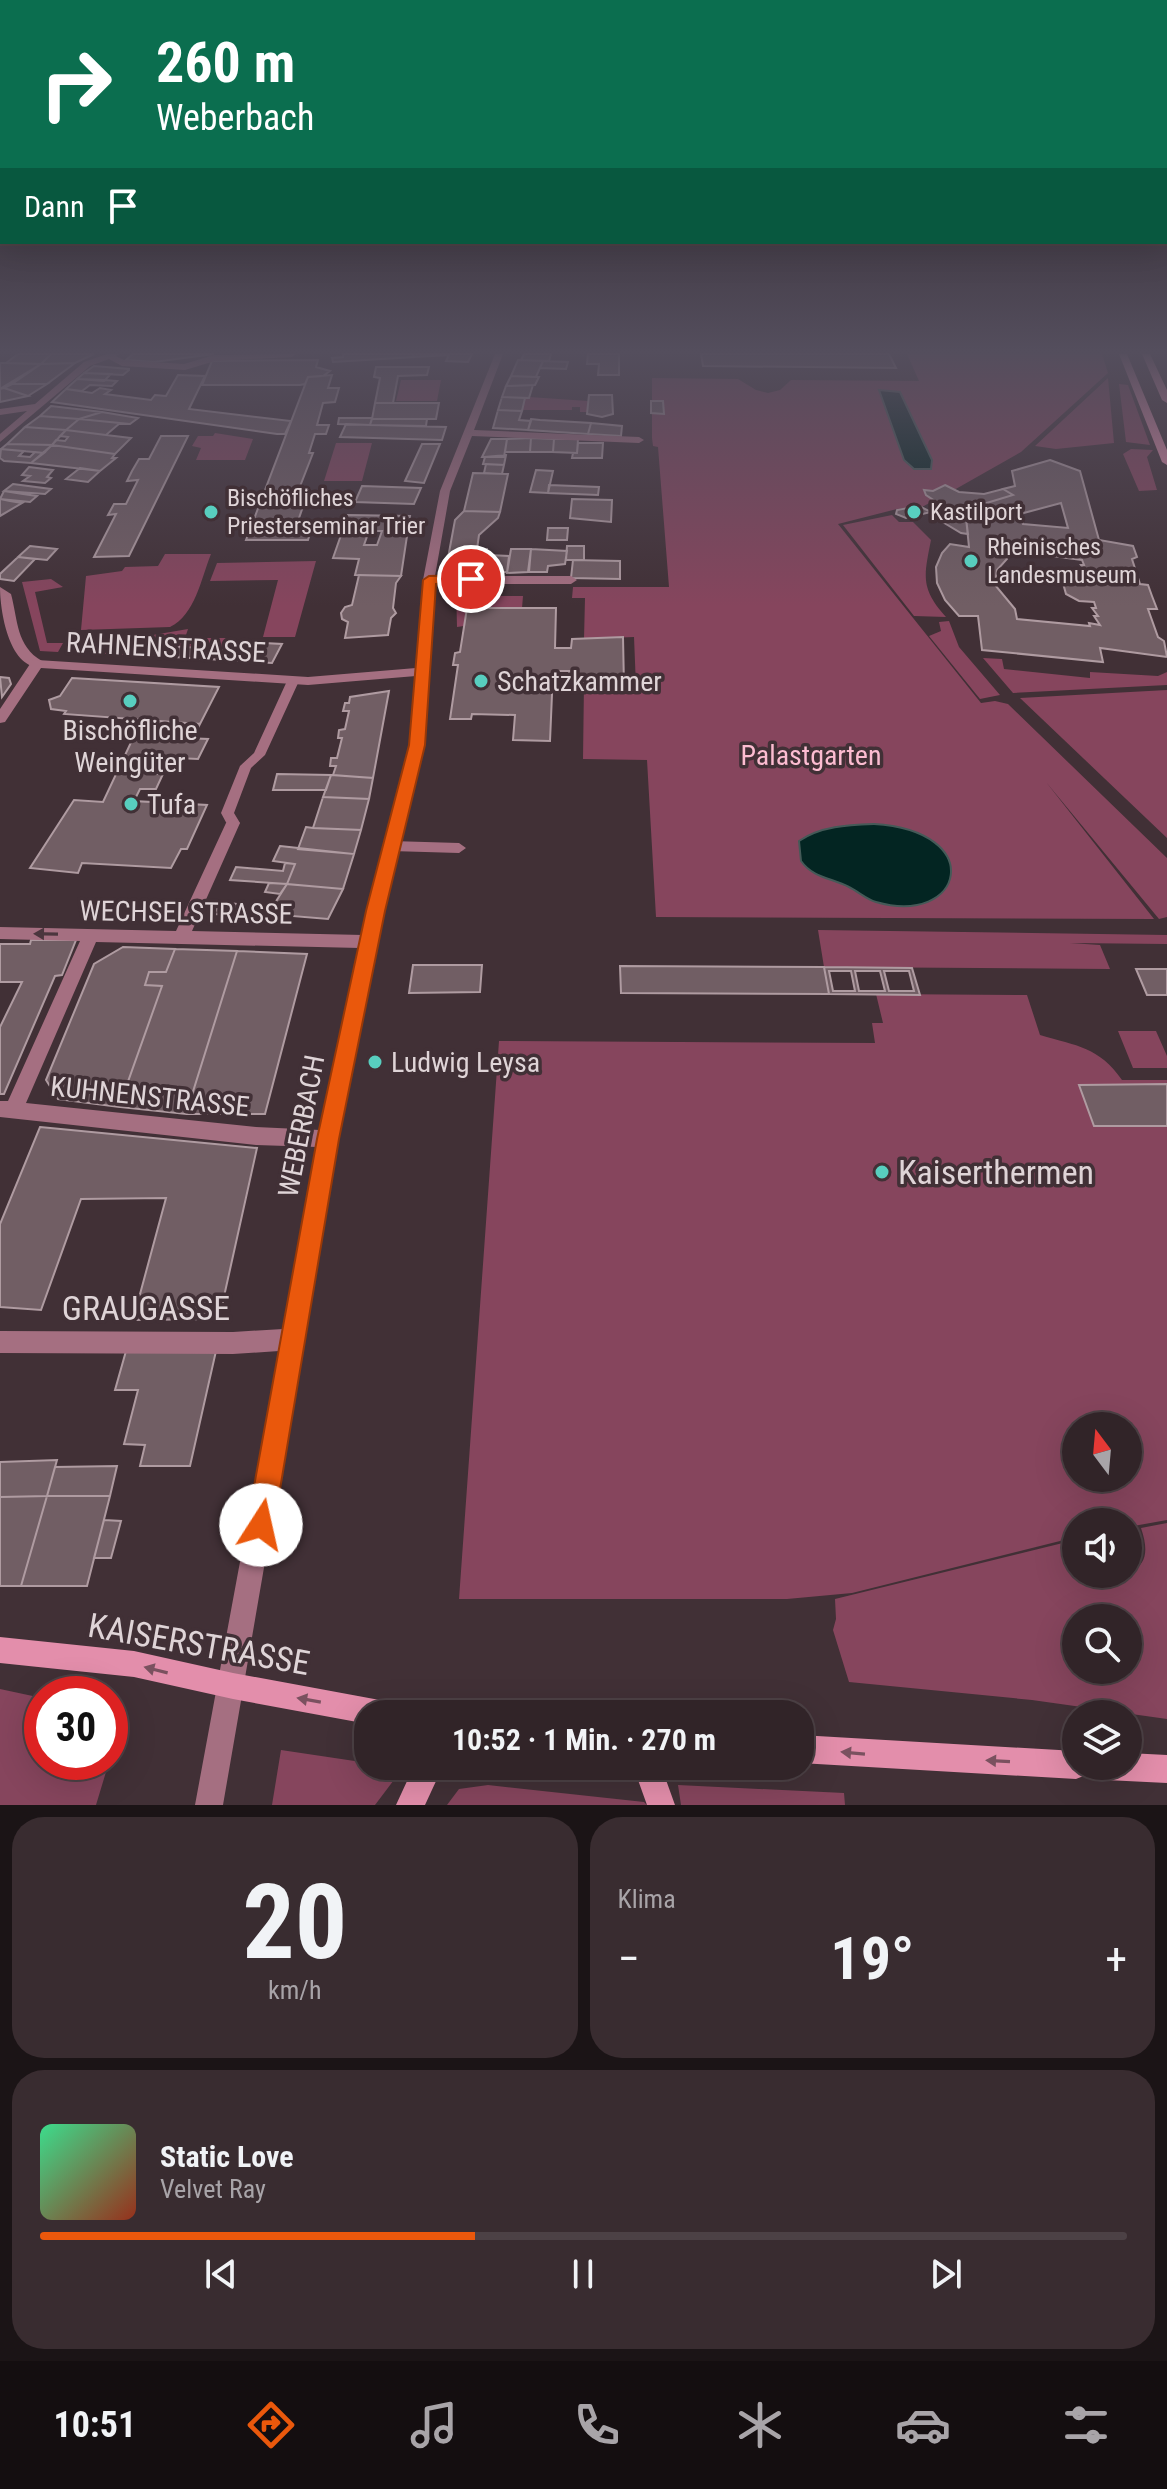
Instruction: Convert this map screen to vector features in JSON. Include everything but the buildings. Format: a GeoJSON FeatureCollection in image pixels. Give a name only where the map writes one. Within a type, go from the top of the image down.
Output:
{"type":"FeatureCollection","features":[{"type":"Feature","properties":{"kind":"main road"},"geometry":{"type":"LineString","coordinates":[[1157,438],[1167,462]]}},
{"type":"Feature","properties":{"kind":"main road","name":"KAISERSTRASSE"},"geometry":{"type":"LineString","coordinates":[[0,1650],[134,1664],[354,1708]]}},
{"type":"Feature","properties":{"kind":"main road"},"geometry":{"type":"LineString","coordinates":[[814,1750],[1062,1764]]}},
{"type":"Feature","properties":{"kind":"main road"},"geometry":{"type":"LineString","coordinates":[[1142,1768],[1167,1769]]}},
{"type":"Feature","properties":{"kind":"main road"},"geometry":{"type":"LineString","coordinates":[[410,1805],[422,1780]]}},
{"type":"Feature","properties":{"kind":"main road"},"geometry":{"type":"LineString","coordinates":[[652,1780],[661,1805]]}},
{"type":"Feature","properties":{"kind":"street","name":"WEBERBACH"},"geometry":{"type":"LineString","coordinates":[[209,1805],[233,1686],[328,1139],[391,846],[417,745],[429,580],[445,491],[466,438]]}},
{"type":"Feature","properties":{"kind":"street"},"geometry":{"type":"LineString","coordinates":[[596,438],[639,440]]}},
{"type":"Feature","properties":{"kind":"street"},"geometry":{"type":"LineString","coordinates":[[429,580],[571,580]]}},
{"type":"Feature","properties":{"kind":"street"},"geometry":{"type":"LineString","coordinates":[[0,591],[5,594],[10,607],[17,649],[24,658],[37,664],[0,719]]}},
{"type":"Feature","properties":{"kind":"street","name":"RAHNENSTRASSE"},"geometry":{"type":"LineString","coordinates":[[37,664],[293,681],[341,680],[424,671]]}},
{"type":"Feature","properties":{"kind":"street","name":"RAHNENSTRASSE"},"geometry":{"type":"LineString","coordinates":[[181,938],[233,823]]}},
{"type":"Feature","properties":{"kind":"street","name":"WECHSELSTRASSE"},"geometry":{"type":"LineString","coordinates":[[0,933],[371,942]]}},
{"type":"Feature","properties":{"kind":"street","name":"KUHNENSTRASSE"},"geometry":{"type":"LineString","coordinates":[[91,935],[7,1110],[256,1136],[328,1139]]}},
{"type":"Feature","properties":{"kind":"street","name":"GRAUGASSE"},"geometry":{"type":"LineString","coordinates":[[0,1342],[233,1343],[293,1339]]}},
{"type":"Feature","properties":{"kind":"lane","name":"RAHNENSTRASSE"},"geometry":{"type":"LineString","coordinates":[[233,823],[227,813],[246,766],[259,755],[293,681]]}},
{"type":"Feature","properties":{"kind":"lane"},"geometry":{"type":"LineString","coordinates":[[391,846],[459,848]]}},
{"type":"Feature","properties":{"kind":"green space"},"geometry":{"type":"Polygon","coordinates":[[[197,438],[253,439],[245,460],[196,460],[201,448],[192,446],[197,438]]]}},
{"type":"Feature","properties":{"kind":"green space","name":"Palastgarten"},"geometry":{"type":"Polygon","coordinates":[[[652,438],[1036,438],[1021,452],[954,490],[945,485],[933,491],[925,490],[926,495],[935,500],[922,507],[897,509],[838,524],[981,703],[995,701],[1008,704],[1167,858],[1167,917],[1159,919],[1046,782],[1154,919],[656,917],[647,760],[583,759],[584,683],[636,687],[634,637],[584,639],[585,598],[572,598],[573,587],[669,587],[658,447],[653,446],[652,438]]]}},
{"type":"Feature","properties":{"kind":"green space"},"geometry":{"type":"Polygon","coordinates":[[[1043,438],[1114,438],[1114,443],[1056,449],[1035,446],[1043,438]]]}},
{"type":"Feature","properties":{"kind":"green space"},"geometry":{"type":"Polygon","coordinates":[[[1126,438],[1148,438],[1150,445],[1126,442],[1126,438]]]}},
{"type":"Feature","properties":{"kind":"green space"},"geometry":{"type":"Polygon","coordinates":[[[336,443],[372,443],[362,481],[324,481],[336,443]]]}},
{"type":"Feature","properties":{"kind":"green space"},"geometry":{"type":"Polygon","coordinates":[[[1131,449],[1153,450],[1147,457],[1157,490],[1139,491],[1123,454],[1131,449]]]}},
{"type":"Feature","properties":{"kind":"green space"},"geometry":{"type":"Polygon","coordinates":[[[892,515],[899,522],[913,522],[931,540],[926,581],[932,598],[946,617],[914,616],[843,525],[892,515]]]}},
{"type":"Feature","properties":{"kind":"green space"},"geometry":{"type":"Polygon","coordinates":[[[165,554],[211,554],[196,595],[179,621],[170,627],[81,630],[86,576],[122,571],[125,567],[158,566],[165,554]]]}},
{"type":"Feature","properties":{"kind":"green space"},"geometry":{"type":"Polygon","coordinates":[[[316,561],[295,637],[263,637],[278,580],[210,581],[217,563],[316,561]]]}},
{"type":"Feature","properties":{"kind":"green space"},"geometry":{"type":"Polygon","coordinates":[[[51,579],[63,587],[35,592],[47,643],[63,643],[58,652],[40,651],[22,582],[51,579]]]}},
{"type":"Feature","properties":{"kind":"green space"},"geometry":{"type":"Polygon","coordinates":[[[470,585],[469,596],[523,596],[522,608],[467,608],[464,626],[457,627],[456,586],[470,585]]]}},
{"type":"Feature","properties":{"kind":"green space"},"geometry":{"type":"Polygon","coordinates":[[[949,621],[959,647],[1000,695],[980,699],[929,636],[941,631],[939,622],[949,621]]]}},
{"type":"Feature","properties":{"kind":"green space"},"geometry":{"type":"Polygon","coordinates":[[[188,629],[185,638],[235,638],[230,649],[166,646],[159,656],[105,654],[112,642],[188,629]]]}},
{"type":"Feature","properties":{"kind":"green space"},"geometry":{"type":"Polygon","coordinates":[[[983,658],[1002,659],[1004,669],[1090,678],[1090,672],[1158,676],[1167,672],[1167,685],[1013,693],[983,658]]]}},
{"type":"Feature","properties":{"kind":"green space"},"geometry":{"type":"Polygon","coordinates":[[[1167,690],[1167,838],[1020,698],[1167,690]]]}},
{"type":"Feature","properties":{"kind":"green space"},"geometry":{"type":"Polygon","coordinates":[[[818,930],[1167,935],[1167,944],[1070,943],[1100,945],[1110,969],[824,967],[818,930]]]}},
{"type":"Feature","properties":{"kind":"green space"},"geometry":{"type":"Polygon","coordinates":[[[876,994],[1027,995],[1040,1035],[1096,1054],[1122,1080],[1167,1080],[1167,1520],[1142,1524],[1142,1508],[1062,1508],[1062,1540],[852,1593],[787,1599],[459,1599],[499,1041],[875,1043],[872,1023],[883,1023],[876,994]]]}},
{"type":"Feature","properties":{"kind":"green space"},"geometry":{"type":"Polygon","coordinates":[[[1118,1031],[1156,1031],[1167,1056],[1167,1068],[1133,1068],[1118,1031]]]}},
{"type":"Feature","properties":{"kind":"green space"},"geometry":{"type":"Polygon","coordinates":[[[1167,1523],[1167,1719],[1142,1715],[1142,1700],[1062,1700],[1062,1704],[849,1682],[833,1630],[835,1599],[1062,1543],[1062,1588],[1142,1588],[1145,1546],[1142,1528],[1167,1523]]]}},
{"type":"Feature","properties":{"kind":"green space"},"geometry":{"type":"Polygon","coordinates":[[[0,1689],[24,1694],[24,1780],[104,1780],[96,1805],[0,1805],[0,1689]]]}},
{"type":"Feature","properties":{"kind":"green space"},"geometry":{"type":"Polygon","coordinates":[[[281,1750],[354,1761],[354,1780],[394,1780],[375,1805],[272,1805],[281,1750]]]}},
{"type":"Feature","properties":{"kind":"green space"},"geometry":{"type":"Polygon","coordinates":[[[488,1785],[644,1802],[647,1805],[447,1805],[459,1789],[488,1785]]]}},
{"type":"Feature","properties":{"kind":"green space"},"geometry":{"type":"Polygon","coordinates":[[[678,1785],[844,1793],[845,1805],[681,1805],[678,1785]]]}},
{"type":"Feature","properties":{"kind":"shaded area"},"geometry":{"type":"Polygon","coordinates":[[[896,438],[922,438],[932,460],[931,469],[914,469],[904,460],[896,438]]]}},
{"type":"Feature","properties":{"kind":"shaded area"},"geometry":{"type":"Polygon","coordinates":[[[874,824],[910,830],[935,843],[948,858],[951,875],[944,890],[929,901],[906,906],[876,902],[817,874],[801,861],[799,841],[807,836],[835,827],[874,824]]]}},
{"type":"Feature","properties":{"kind":"place","name":"Bischöfliches Priesterseminar Trier"},"geometry":{"type":"Point","coordinates":[211,512]}},
{"type":"Feature","properties":{"kind":"place","name":"Kastilport"},"geometry":{"type":"Point","coordinates":[914,512]}},
{"type":"Feature","properties":{"kind":"place","name":"Rheinisches Landesmuseum"},"geometry":{"type":"Point","coordinates":[971,561]}},
{"type":"Feature","properties":{"kind":"place","name":"Schatzkammer"},"geometry":{"type":"Point","coordinates":[481,681]}},
{"type":"Feature","properties":{"kind":"place","name":"Bischöfliche Weingüter"},"geometry":{"type":"Point","coordinates":[130,701]}},
{"type":"Feature","properties":{"kind":"place","name":"Tufa"},"geometry":{"type":"Point","coordinates":[131,804]}},
{"type":"Feature","properties":{"kind":"place","name":"Ludwig Leysa"},"geometry":{"type":"Point","coordinates":[375,1062]}},
{"type":"Feature","properties":{"kind":"place","name":"Kaiserthermen"},"geometry":{"type":"Point","coordinates":[882,1172]}},
{"type":"Feature","properties":{"kind":"route"},"geometry":{"type":"LineString","coordinates":[[261,1525],[328,1139],[376,911],[417,745],[429,580],[471,579]]}}]}
